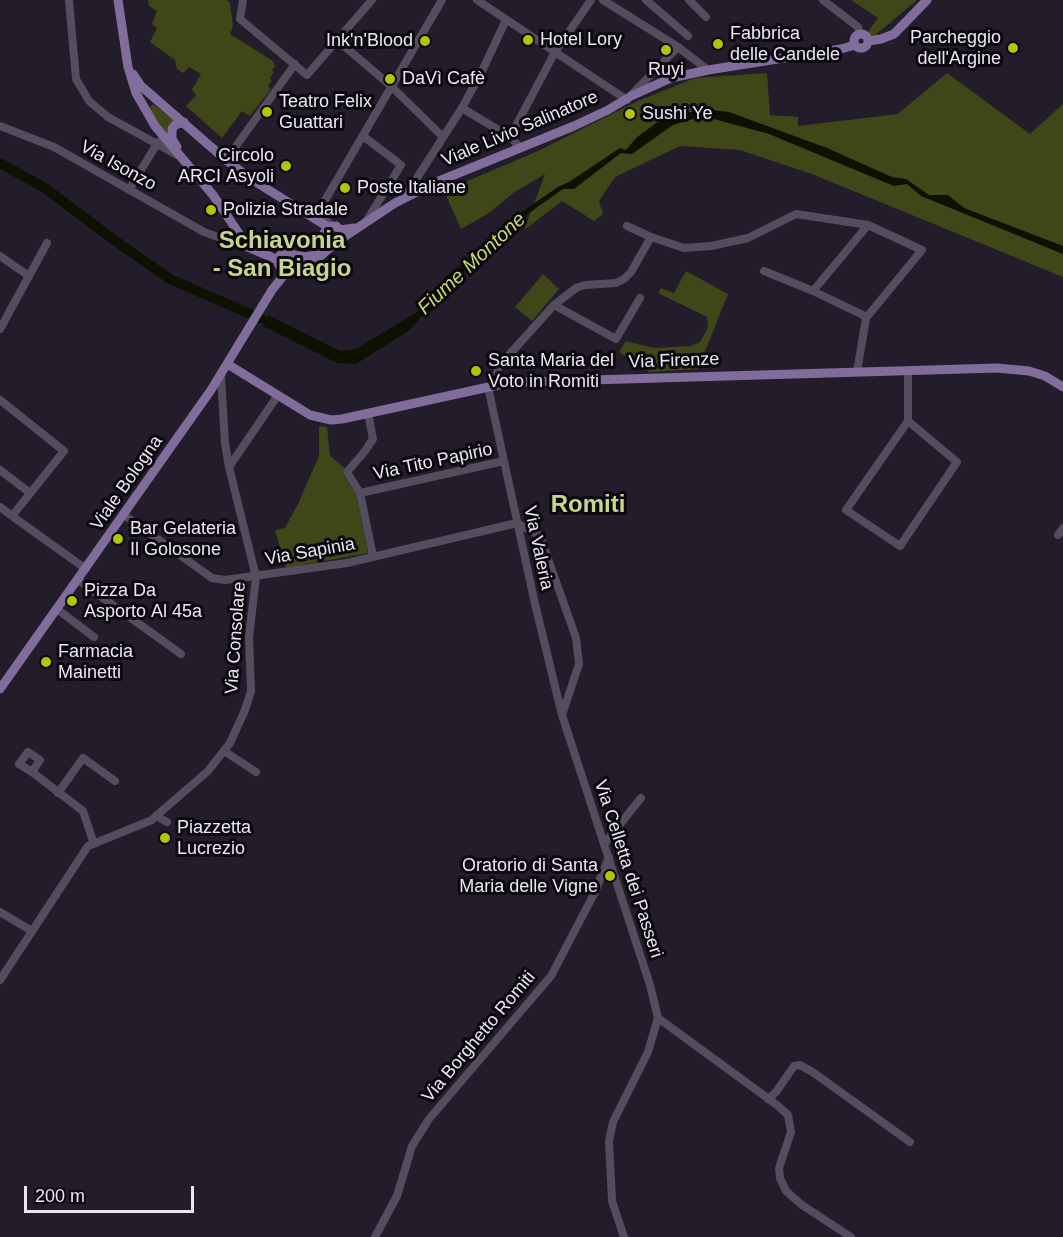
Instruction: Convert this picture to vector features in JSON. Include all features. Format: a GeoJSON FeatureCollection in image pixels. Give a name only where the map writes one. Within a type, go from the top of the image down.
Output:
{"type":"FeatureCollection","features":[{"type":"Feature","properties":{"kind":"main road"},"geometry":{"type":"LineString","coordinates":[[118,0],[128,68],[136,93],[163,136],[213,195],[248,247],[277,260],[282,268],[289,269],[312,263],[363,223]]}},
{"type":"Feature","properties":{"kind":"main road"},"geometry":{"type":"LineString","coordinates":[[864,37],[881,39],[894,34],[927,0]]}},
{"type":"Feature","properties":{"kind":"main road","name":"Viale Livio Salinatore"},"geometry":{"type":"LineString","coordinates":[[363,223],[404,198],[439,181],[591,118],[671,78],[708,70],[812,55],[855,45],[863,48],[866,46],[864,37]]}},
{"type":"Feature","properties":{"kind":"main road"},"geometry":{"type":"LineString","coordinates":[[128,68],[141,86],[251,179],[334,227],[349,230],[363,223]]}},
{"type":"Feature","properties":{"kind":"main road"},"geometry":{"type":"LineString","coordinates":[[145,109],[147,102],[158,100]]}},
{"type":"Feature","properties":{"kind":"main road"},"geometry":{"type":"LineString","coordinates":[[183,157],[172,139],[172,129],[175,125],[184,122]]}},
{"type":"Feature","properties":{"kind":"main road"},"geometry":{"type":"LineString","coordinates":[[334,227],[341,237],[338,241]]}},
{"type":"Feature","properties":{"kind":"main road"},"geometry":{"type":"LineString","coordinates":[[277,260],[283,253],[306,257],[315,255],[323,245],[324,233],[334,227]]}},
{"type":"Feature","properties":{"kind":"main road"},"geometry":{"type":"LineString","coordinates":[[289,269],[295,263],[293,255]]}},
{"type":"Feature","properties":{"kind":"main road","name":"Viale Bologna"},"geometry":{"type":"LineString","coordinates":[[271,292],[277,260]]}},
{"type":"Feature","properties":{"kind":"main road","name":"Viale Bologna"},"geometry":{"type":"LineString","coordinates":[[0,689],[229,365],[271,292],[289,269]]}},
{"type":"Feature","properties":{"kind":"main road","name":"Via Firenze"},"geometry":{"type":"LineString","coordinates":[[229,365],[320,419],[342,419],[491,386],[530,382],[980,368],[1015,370],[1045,376],[1063,387]]}},
{"type":"Feature","properties":{"kind":"street"},"geometry":{"type":"LineString","coordinates":[[69,0],[76,79],[89,101],[108,117],[183,157]]}},
{"type":"Feature","properties":{"kind":"street"},"geometry":{"type":"LineString","coordinates":[[243,0],[240,19],[307,75],[372,0]]}},
{"type":"Feature","properties":{"kind":"street"},"geometry":{"type":"LineString","coordinates":[[334,227],[322,217],[324,201],[442,0]]}},
{"type":"Feature","properties":{"kind":"street"},"geometry":{"type":"LineString","coordinates":[[477,0],[629,98]]}},
{"type":"Feature","properties":{"kind":"street"},"geometry":{"type":"LineString","coordinates":[[510,137],[569,28],[591,0]]}},
{"type":"Feature","properties":{"kind":"street"},"geometry":{"type":"LineString","coordinates":[[603,0],[678,47],[708,70]]}},
{"type":"Feature","properties":{"kind":"street"},"geometry":{"type":"LineString","coordinates":[[646,0],[688,36]]}},
{"type":"Feature","properties":{"kind":"street"},"geometry":{"type":"LineString","coordinates":[[688,0],[706,17]]}},
{"type":"Feature","properties":{"kind":"street"},"geometry":{"type":"LineString","coordinates":[[822,0],[858,27],[864,37]]}},
{"type":"Feature","properties":{"kind":"street"},"geometry":{"type":"LineString","coordinates":[[404,198],[462,108],[506,20]]}},
{"type":"Feature","properties":{"kind":"street"},"geometry":{"type":"LineString","coordinates":[[337,40],[391,86],[443,137]]}},
{"type":"Feature","properties":{"kind":"street","name":"Viale Livio Salinatore"},"geometry":{"type":"LineString","coordinates":[[629,98],[678,47]]}},
{"type":"Feature","properties":{"kind":"street"},"geometry":{"type":"LineString","coordinates":[[226,160],[295,64]]}},
{"type":"Feature","properties":{"kind":"street"},"geometry":{"type":"LineString","coordinates":[[462,108],[510,137],[521,148]]}},
{"type":"Feature","properties":{"kind":"street","name":"Via Isonzo"},"geometry":{"type":"LineString","coordinates":[[0,126],[54,147],[204,232],[253,249]]}},
{"type":"Feature","properties":{"kind":"street"},"geometry":{"type":"LineString","coordinates":[[129,190],[163,136]]}},
{"type":"Feature","properties":{"kind":"street"},"geometry":{"type":"LineString","coordinates":[[363,136],[401,165],[363,223]]}},
{"type":"Feature","properties":{"kind":"street"},"geometry":{"type":"LineString","coordinates":[[627,226],[684,248],[711,246],[748,238],[796,214],[868,225],[922,250],[866,318],[858,372]]}},
{"type":"Feature","properties":{"kind":"street"},"geometry":{"type":"LineString","coordinates":[[813,291],[868,225]]}},
{"type":"Feature","properties":{"kind":"street"},"geometry":{"type":"LineString","coordinates":[[491,386],[499,366],[554,305],[576,288],[585,285],[616,283],[624,279],[631,272],[651,237]]}},
{"type":"Feature","properties":{"kind":"street"},"geometry":{"type":"LineString","coordinates":[[0,328],[47,243]]}},
{"type":"Feature","properties":{"kind":"street"},"geometry":{"type":"LineString","coordinates":[[0,256],[29,276]]}},
{"type":"Feature","properties":{"kind":"street"},"geometry":{"type":"LineString","coordinates":[[764,271],[813,291],[866,318]]}},
{"type":"Feature","properties":{"kind":"street"},"geometry":{"type":"LineString","coordinates":[[554,305],[616,339],[640,298]]}},
{"type":"Feature","properties":{"kind":"street"},"geometry":{"type":"LineString","coordinates":[[908,371],[908,421],[846,510],[900,546],[957,462],[908,421]]}},
{"type":"Feature","properties":{"kind":"street","name":"Via Consolare"},"geometry":{"type":"LineString","coordinates":[[0,980],[88,846],[152,820],[208,771],[230,743],[251,691],[249,637],[255,577],[229,467],[221,376]]}},
{"type":"Feature","properties":{"kind":"street","name":"Via Valeria"},"geometry":{"type":"LineString","coordinates":[[491,386],[517,523],[562,715]]}},
{"type":"Feature","properties":{"kind":"street"},"geometry":{"type":"LineString","coordinates":[[229,467],[278,395]]}},
{"type":"Feature","properties":{"kind":"street"},"geometry":{"type":"LineString","coordinates":[[0,400],[64,451],[12,516]]}},
{"type":"Feature","properties":{"kind":"street"},"geometry":{"type":"LineString","coordinates":[[360,493],[347,472],[373,439],[368,413]]}},
{"type":"Feature","properties":{"kind":"street","name":"Via Tito Papirio"},"geometry":{"type":"LineString","coordinates":[[373,556],[360,493],[504,461]]}},
{"type":"Feature","properties":{"kind":"street"},"geometry":{"type":"LineString","coordinates":[[0,470],[30,493]]}},
{"type":"Feature","properties":{"kind":"street"},"geometry":{"type":"LineString","coordinates":[[0,507],[86,569]]}},
{"type":"Feature","properties":{"kind":"street","name":"Via Sapinia"},"geometry":{"type":"LineString","coordinates":[[124,515],[212,578],[225,580],[347,563],[517,523]]}},
{"type":"Feature","properties":{"kind":"street"},"geometry":{"type":"LineString","coordinates":[[517,523],[540,536],[576,638],[579,664],[562,715]]}},
{"type":"Feature","properties":{"kind":"street"},"geometry":{"type":"LineString","coordinates":[[78,580],[181,654]]}},
{"type":"Feature","properties":{"kind":"street"},"geometry":{"type":"LineString","coordinates":[[57,609],[94,637]]}},
{"type":"Feature","properties":{"kind":"street","name":"Via Celletta dei Passeri"},"geometry":{"type":"LineString","coordinates":[[562,715],[650,985],[658,1018]]}},
{"type":"Feature","properties":{"kind":"street"},"geometry":{"type":"LineString","coordinates":[[224,751],[256,771]]}},
{"type":"Feature","properties":{"kind":"street"},"geometry":{"type":"LineString","coordinates":[[58,793],[83,758],[115,781]]}},
{"type":"Feature","properties":{"kind":"street"},"geometry":{"type":"LineString","coordinates":[[32,772],[83,811],[94,844]]}},
{"type":"Feature","properties":{"kind":"street"},"geometry":{"type":"LineString","coordinates":[[604,843],[641,798]]}},
{"type":"Feature","properties":{"kind":"street"},"geometry":{"type":"LineString","coordinates":[[156,816],[167,822]]}},
{"type":"Feature","properties":{"kind":"street","name":"Via Borghetto Romiti"},"geometry":{"type":"LineString","coordinates":[[375,1237],[398,1196],[412,1146],[429,1119],[551,976],[599,884],[609,857]]}},
{"type":"Feature","properties":{"kind":"street"},"geometry":{"type":"LineString","coordinates":[[0,912],[32,931]]}},
{"type":"Feature","properties":{"kind":"street"},"geometry":{"type":"LineString","coordinates":[[624,1237],[612,1201],[609,1141],[613,1122],[648,1052],[658,1018],[788,1115],[791,1132],[779,1168],[780,1178],[786,1191],[802,1205],[851,1237]]}},
{"type":"Feature","properties":{"kind":"street"},"geometry":{"type":"LineString","coordinates":[[768,1099],[776,1092],[794,1066],[800,1065],[910,1142]]}},
{"type":"Feature","properties":{"kind":"green space"},"geometry":{"type":"Polygon","coordinates":[[[148,0],[226,0],[230,2],[233,26],[230,34],[273,61],[275,66],[272,70],[274,72],[268,86],[271,89],[250,116],[242,111],[222,138],[186,106],[196,95],[192,90],[201,74],[189,67],[183,73],[177,69],[175,60],[150,42],[157,28],[152,24],[157,11],[149,6],[148,0]]]}},
{"type":"Feature","properties":{"kind":"green space"},"geometry":{"type":"Polygon","coordinates":[[[851,0],[917,0],[874,36],[867,33],[878,18],[851,0]]]}},
{"type":"Feature","properties":{"kind":"green space"},"geometry":{"type":"Polygon","coordinates":[[[767,73],[770,115],[798,117],[798,126],[898,114],[947,73],[1030,134],[1063,104],[1063,277],[812,174],[740,150],[680,146],[615,177],[599,201],[603,214],[594,221],[562,201],[524,230],[545,174],[513,193],[489,213],[461,229],[444,191],[538,151],[638,101],[695,78],[767,73]]]}},
{"type":"Feature","properties":{"kind":"green space"},"geometry":{"type":"Polygon","coordinates":[[[153,104],[176,122],[170,138],[149,108],[153,104]]]}},
{"type":"Feature","properties":{"kind":"green space"},"geometry":{"type":"Polygon","coordinates":[[[686,271],[728,294],[698,369],[649,372],[619,352],[626,341],[654,348],[691,346],[700,342],[708,328],[707,317],[658,293],[661,288],[674,293],[686,271]]]}},
{"type":"Feature","properties":{"kind":"green space"},"geometry":{"type":"Polygon","coordinates":[[[543,274],[559,289],[532,321],[515,307],[543,274]]]}},
{"type":"Feature","properties":{"kind":"green space"},"geometry":{"type":"Polygon","coordinates":[[[319,426],[327,427],[330,456],[346,469],[343,474],[356,494],[368,553],[286,568],[275,530],[285,528],[319,456],[319,426]]]}},
{"type":"Feature","properties":{"kind":"water"},"geometry":{"type":"Polygon","coordinates":[[[711,110],[729,112],[827,148],[892,177],[906,179],[929,195],[948,195],[964,208],[1063,246],[1063,254],[921,196],[907,184],[894,186],[769,134],[703,116],[673,125],[632,154],[621,153],[574,189],[563,189],[522,218],[511,233],[468,268],[434,310],[423,314],[410,330],[356,364],[337,363],[247,318],[252,307],[340,351],[356,349],[422,309],[447,275],[481,251],[511,219],[558,187],[620,148],[626,150],[636,138],[656,123],[681,113],[711,110]]]}},
{"type":"Feature","properties":{"kind":"pier"},"geometry":{"type":"Polygon","coordinates":[[[254,305],[270,313],[261,329],[245,320],[254,305]]]}},
{"type":"Feature","properties":{"kind":"waterway","name":"Fiume Montone"},"geometry":{"type":"LineString","coordinates":[[0,163],[45,188],[170,279],[262,319]]}},
{"type":"Feature","properties":{"kind":"place","name":"Hotel Lory"},"geometry":{"type":"Point","coordinates":[528,40]}},
{"type":"Feature","properties":{"kind":"place","name":"Ink'n'Blood"},"geometry":{"type":"Point","coordinates":[425,41]}},
{"type":"Feature","properties":{"kind":"place","name":"Fabbrica delle Candele"},"geometry":{"type":"Point","coordinates":[718,44]}},
{"type":"Feature","properties":{"kind":"place","name":"Parcheggio dell'Argine"},"geometry":{"type":"Point","coordinates":[1013,48]}},
{"type":"Feature","properties":{"kind":"place","name":"Ruyi"},"geometry":{"type":"Point","coordinates":[666,50]}},
{"type":"Feature","properties":{"kind":"place","name":"DaVì Cafè"},"geometry":{"type":"Point","coordinates":[390,79]}},
{"type":"Feature","properties":{"kind":"place","name":"Teatro Felix Guattari"},"geometry":{"type":"Point","coordinates":[267,112]}},
{"type":"Feature","properties":{"kind":"place","name":"Sushi Ye"},"geometry":{"type":"Point","coordinates":[630,114]}},
{"type":"Feature","properties":{"kind":"place","name":"Circolo ARCI Asyoli"},"geometry":{"type":"Point","coordinates":[286,166]}},
{"type":"Feature","properties":{"kind":"place","name":"Poste Italiane"},"geometry":{"type":"Point","coordinates":[345,188]}},
{"type":"Feature","properties":{"kind":"place","name":"Polizia Stradale"},"geometry":{"type":"Point","coordinates":[211,210]}},
{"type":"Feature","properties":{"kind":"place","name":"Santa Maria del Voto in Romiti"},"geometry":{"type":"Point","coordinates":[476,371]}},
{"type":"Feature","properties":{"kind":"place","name":"Bar Gelateria Il Golosone"},"geometry":{"type":"Point","coordinates":[118,539]}},
{"type":"Feature","properties":{"kind":"place","name":"Pizza Da Asporto Al 45a"},"geometry":{"type":"Point","coordinates":[72,601]}},
{"type":"Feature","properties":{"kind":"place","name":"Farmacia Mainetti"},"geometry":{"type":"Point","coordinates":[46,662]}},
{"type":"Feature","properties":{"kind":"place","name":"Piazzetta Lucrezio"},"geometry":{"type":"Point","coordinates":[165,838]}},
{"type":"Feature","properties":{"kind":"place","name":"Oratorio di Santa Maria delle Vigne"},"geometry":{"type":"Point","coordinates":[610,876]}},
{"type":"Feature","properties":{"kind":"district","name":"Schiavonia - San Biagio"},"geometry":{"type":"Point","coordinates":[282,255]}},
{"type":"Feature","properties":{"kind":"district","name":"Romiti"},"geometry":{"type":"Point","coordinates":[588,505]}}]}
